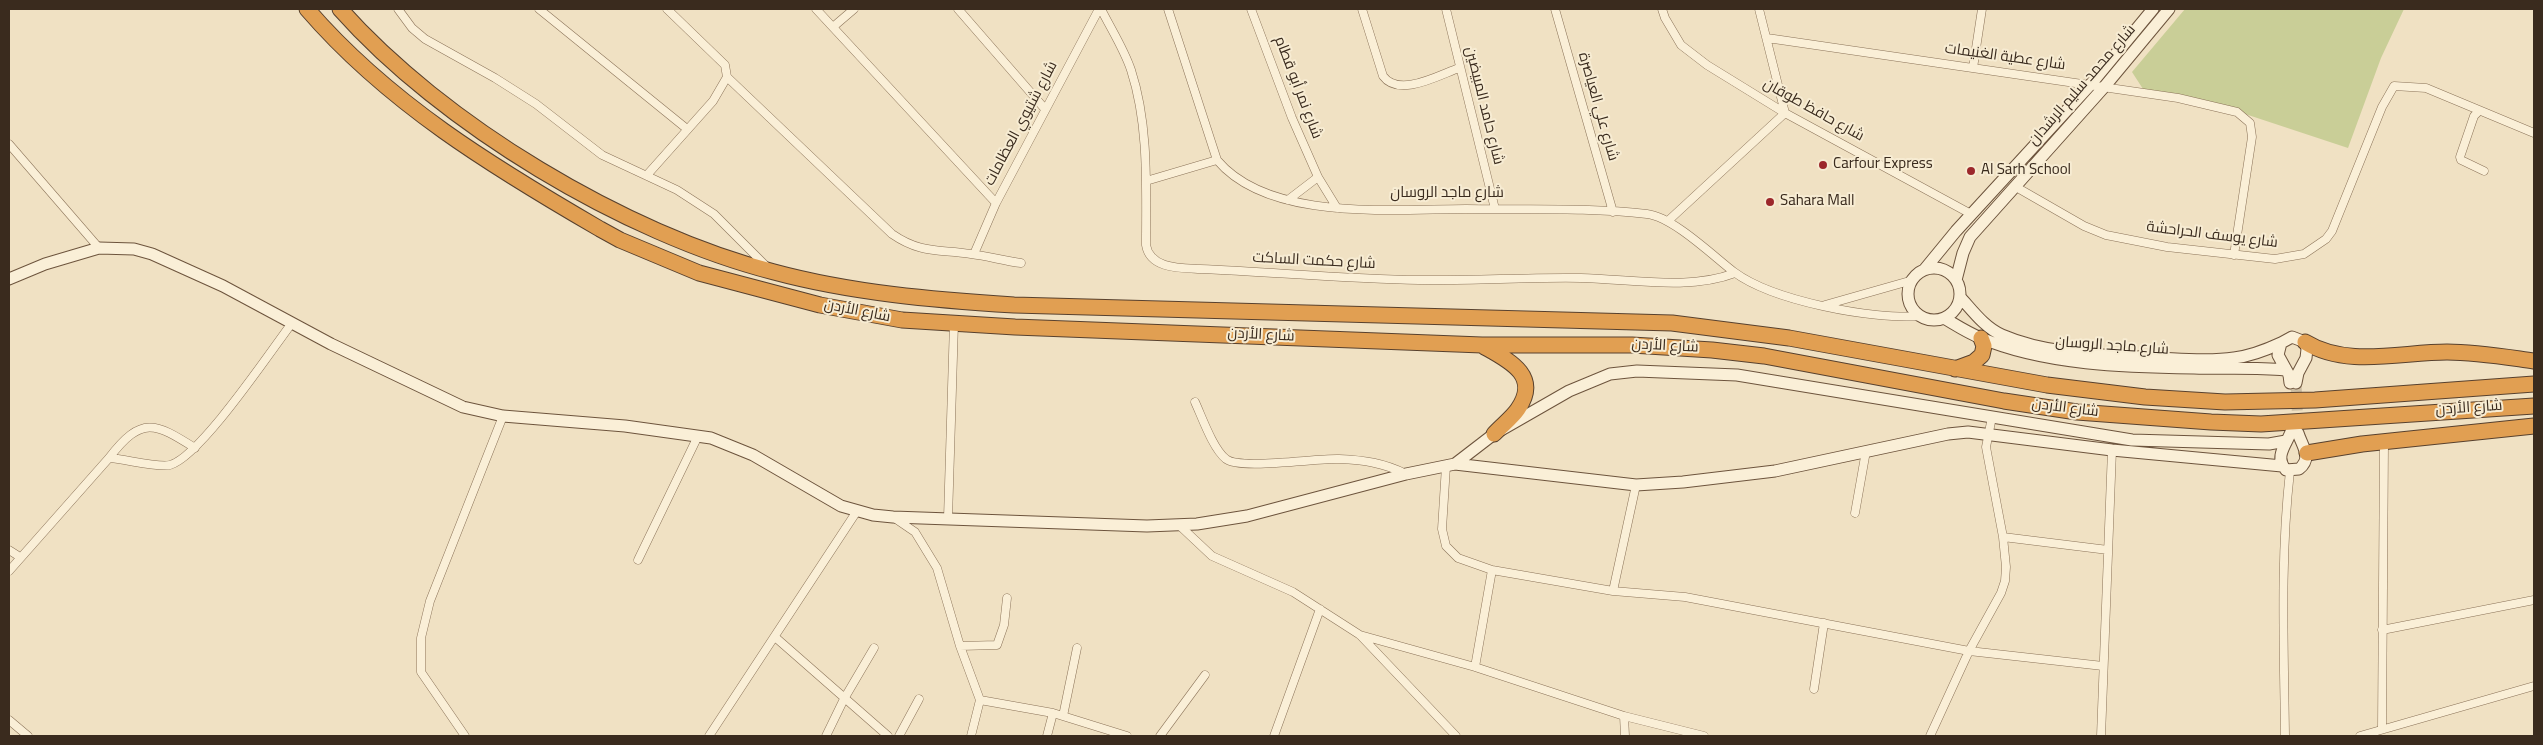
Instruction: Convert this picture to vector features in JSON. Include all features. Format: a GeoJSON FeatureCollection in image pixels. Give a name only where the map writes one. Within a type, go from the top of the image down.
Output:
{"type":"FeatureCollection","features":[{"type":"Feature","properties":{"kind":"highway","name":"شارع الأردن"},"geometry":{"type":"LineString","coordinates":[[307,9],[333,39],[408,106],[455,140],[557,204],[620,240],[673,264],[699,273],[793,298],[902,320],[1482,345],[1632,345],[1712,350],[1782,360],[2004,401],[2077,412],[2185,421],[2261,424],[2534,406]]}},
{"type":"Feature","properties":{"kind":"highway","name":"شارع الأردن"},"geometry":{"type":"LineString","coordinates":[[344,10],[366,36],[404,70],[502,144],[568,186],[620,214],[664,234],[772,272],[799,278],[914,297],[1014,305],[1672,323],[1789,338],[1954,369],[2096,391],[2224,402],[2315,400],[2534,384]]}},
{"type":"Feature","properties":{"kind":"highway"},"geometry":{"type":"LineString","coordinates":[[1954,369],[1979,359],[1984,350],[1981,338]]}},
{"type":"Feature","properties":{"kind":"highway"},"geometry":{"type":"LineString","coordinates":[[2305,342],[2324,352],[2353,356],[2446,352],[2534,361]]}},
{"type":"Feature","properties":{"kind":"highway"},"geometry":{"type":"LineString","coordinates":[[1482,345],[1511,362],[1521,372],[1525,381],[1523,400],[1518,410],[1494,434]]}},
{"type":"Feature","properties":{"kind":"highway"},"geometry":{"type":"LineString","coordinates":[[2306,453],[2362,444],[2534,426]]}},
{"type":"Feature","properties":{"kind":"street"},"geometry":{"type":"LineString","coordinates":[[398,9],[412,28],[424,39],[495,78],[536,104],[602,155],[677,190],[714,214],[772,272]]}},
{"type":"Feature","properties":{"kind":"street"},"geometry":{"type":"LineString","coordinates":[[539,9],[687,129]]}},
{"type":"Feature","properties":{"kind":"street"},"geometry":{"type":"LineString","coordinates":[[667,9],[724,65],[727,77],[892,234],[912,247],[974,254],[1022,264]]}},
{"type":"Feature","properties":{"kind":"street"},"geometry":{"type":"LineString","coordinates":[[816,9],[996,203]]}},
{"type":"Feature","properties":{"kind":"street"},"geometry":{"type":"LineString","coordinates":[[834,27],[854,9]]}},
{"type":"Feature","properties":{"kind":"street"},"geometry":{"type":"LineString","coordinates":[[958,9],[1045,109]]}},
{"type":"Feature","properties":{"kind":"street","name":"شارع شتيوي العظامات"},"geometry":{"type":"LineString","coordinates":[[974,254],[996,203],[1100,9]]}},
{"type":"Feature","properties":{"kind":"street","name":"شارع حكمت الساكت"},"geometry":{"type":"LineString","coordinates":[[1100,9],[1131,70],[1139,104],[1146,182],[1148,252],[1157,262],[1179,268],[1326,278],[1420,280],[1580,278],[1697,282],[1721,278],[1735,272]]}},
{"type":"Feature","properties":{"kind":"street","name":"شارع ماجد الروسان"},"geometry":{"type":"LineString","coordinates":[[1168,9],[1217,160],[1226,171],[1239,180],[1288,200],[1337,208],[1647,214],[1670,220],[1735,272],[1772,291],[1823,305],[1902,317],[1920,316]]}},
{"type":"Feature","properties":{"kind":"street","name":"شارع نمر أبو قطام"},"geometry":{"type":"LineString","coordinates":[[1251,9],[1292,118],[1318,178],[1337,208]]}},
{"type":"Feature","properties":{"kind":"street"},"geometry":{"type":"LineString","coordinates":[[1362,9],[1383,76],[1390,83],[1406,86],[1459,68]]}},
{"type":"Feature","properties":{"kind":"street","name":"شارع حامد المبيضين"},"geometry":{"type":"LineString","coordinates":[[1446,9],[1495,210]]}},
{"type":"Feature","properties":{"kind":"street","name":"شارع علي العياصرة"},"geometry":{"type":"LineString","coordinates":[[1555,9],[1613,212]]}},
{"type":"Feature","properties":{"kind":"street","name":"شارع حافظ طوقان"},"geometry":{"type":"LineString","coordinates":[[1662,9],[1665,18],[1681,45],[1707,65],[1785,113],[1971,214]]}},
{"type":"Feature","properties":{"kind":"street"},"geometry":{"type":"LineString","coordinates":[[1670,220],[1785,113],[1759,9]]}},
{"type":"Feature","properties":{"kind":"street"},"geometry":{"type":"LineString","coordinates":[[1973,68],[1982,9]]}},
{"type":"Feature","properties":{"kind":"street","name":"شارع محمد سليم الرشدان"},"geometry":{"type":"LineString","coordinates":[[1924,270],[1971,214],[2091,84],[2153,9]]}},
{"type":"Feature","properties":{"kind":"street","name":"شارع محمد سليم الرشدان"},"geometry":{"type":"LineString","coordinates":[[1956,280],[1963,253],[1970,237],[2105,86],[2169,9]]}},
{"type":"Feature","properties":{"kind":"street","name":"شارع عطية الغنيمات"},"geometry":{"type":"LineString","coordinates":[[1767,38],[2105,86],[2189,100],[2237,112],[2250,123],[2252,137],[2234,255]]}},
{"type":"Feature","properties":{"kind":"street"},"geometry":{"type":"LineString","coordinates":[[647,176],[713,100],[727,77]]}},
{"type":"Feature","properties":{"kind":"street","name":"شارع يوسف الحراحشة"},"geometry":{"type":"LineString","coordinates":[[2016,187],[2084,226],[2106,235],[2167,247],[2275,259],[2291,258],[2304,254],[2326,239],[2338,218],[2387,95],[2394,86],[2401,84],[2426,88],[2479,111]]}},
{"type":"Feature","properties":{"kind":"street"},"geometry":{"type":"LineString","coordinates":[[2484,171],[2461,160],[2460,157],[2474,116],[2479,111],[2534,132]]}},
{"type":"Feature","properties":{"kind":"street"},"geometry":{"type":"LineString","coordinates":[[9,144],[99,248]]}},
{"type":"Feature","properties":{"kind":"street"},"geometry":{"type":"LineString","coordinates":[[1146,182],[1217,160]]}},
{"type":"Feature","properties":{"kind":"street"},"geometry":{"type":"LineString","coordinates":[[1288,200],[1318,178]]}},
{"type":"Feature","properties":{"kind":"street"},"geometry":{"type":"LineString","coordinates":[[9,279],[45,264],[99,248],[134,249],[152,254],[223,286],[331,344],[450,402],[503,416],[625,426],[698,436],[729,444],[828,499],[857,511],[893,517],[1131,526],[1179,525],[1247,516],[1406,474],[1450,465],[1636,485],[1729,478],[1775,471],[1948,434],[1989,433],[2112,450],[2286,468],[2299,469],[2304,466],[2306,453],[2295,431],[2286,441],[2281,452],[2286,468],[2283,571],[2285,736]]}},
{"type":"Feature","properties":{"kind":"street"},"geometry":{"type":"LineString","coordinates":[[1924,270],[1942,270],[1956,280],[1960,297],[1958,306],[1944,318],[1936,320],[1920,316],[1910,303],[1910,287],[1913,280],[1924,270]]}},
{"type":"Feature","properties":{"kind":"street"},"geometry":{"type":"LineString","coordinates":[[1823,305],[1913,280]]}},
{"type":"Feature","properties":{"kind":"street","name":"شارع ماجد الروسان"},"geometry":{"type":"LineString","coordinates":[[1960,297],[1986,324],[1999,334],[2023,343],[2063,351],[2191,360],[2234,358],[2265,350],[2292,337],[2305,342]]}},
{"type":"Feature","properties":{"kind":"street","name":"شارع ماجد الروسان"},"geometry":{"type":"LineString","coordinates":[[1944,318],[1981,338],[2021,352],[2055,359],[2194,368],[2260,367],[2285,370]]}},
{"type":"Feature","properties":{"kind":"street"},"geometry":{"type":"LineString","coordinates":[[110,458],[168,466],[184,458],[211,433],[292,323]]}},
{"type":"Feature","properties":{"kind":"street"},"geometry":{"type":"LineString","coordinates":[[948,518],[954,323]]}},
{"type":"Feature","properties":{"kind":"street"},"geometry":{"type":"LineString","coordinates":[[2281,343],[2278,355],[2293,383],[2306,358],[2307,349],[2305,342]]}},
{"type":"Feature","properties":{"kind":"street"},"geometry":{"type":"LineString","coordinates":[[2103,666],[1969,650],[1685,597],[1613,591],[1492,570],[1458,558],[1446,546],[1442,529],[1450,465],[1494,434],[1569,391],[1610,374],[1637,370],[1737,375],[2132,440],[2269,444],[2286,441]]}},
{"type":"Feature","properties":{"kind":"street"},"geometry":{"type":"LineString","coordinates":[[1195,402],[1222,456],[1231,463],[1251,464],[1287,460],[1358,460],[1377,462],[1406,474]]}},
{"type":"Feature","properties":{"kind":"street"},"geometry":{"type":"LineString","coordinates":[[462,734],[421,672],[421,638],[430,601],[503,416]]}},
{"type":"Feature","properties":{"kind":"street"},"geometry":{"type":"LineString","coordinates":[[1930,736],[1969,650],[2001,593],[2005,581],[2006,567],[2003,537],[1986,447],[1992,416]]}},
{"type":"Feature","properties":{"kind":"street"},"geometry":{"type":"LineString","coordinates":[[9,571],[132,434],[149,427],[163,428],[195,448]]}},
{"type":"Feature","properties":{"kind":"street"},"geometry":{"type":"LineString","coordinates":[[638,560],[698,436]]}},
{"type":"Feature","properties":{"kind":"street"},"geometry":{"type":"LineString","coordinates":[[2382,729],[2384,443]]}},
{"type":"Feature","properties":{"kind":"street"},"geometry":{"type":"LineString","coordinates":[[2100,736],[2112,450]]}},
{"type":"Feature","properties":{"kind":"street"},"geometry":{"type":"LineString","coordinates":[[1855,513],[1866,451]]}},
{"type":"Feature","properties":{"kind":"street"},"geometry":{"type":"LineString","coordinates":[[1613,591],[1636,485]]}},
{"type":"Feature","properties":{"kind":"street"},"geometry":{"type":"LineString","coordinates":[[709,736],[857,511]]}},
{"type":"Feature","properties":{"kind":"street"},"geometry":{"type":"LineString","coordinates":[[893,517],[914,532],[934,561],[960,646],[980,700],[971,736]]}},
{"type":"Feature","properties":{"kind":"street"},"geometry":{"type":"LineString","coordinates":[[1179,525],[1212,556],[1273,582],[1360,635],[1456,736]]}},
{"type":"Feature","properties":{"kind":"street"},"geometry":{"type":"LineString","coordinates":[[2003,537],[2108,550]]}},
{"type":"Feature","properties":{"kind":"street"},"geometry":{"type":"LineString","coordinates":[[9,550],[20,557]]}},
{"type":"Feature","properties":{"kind":"street"},"geometry":{"type":"LineString","coordinates":[[1475,667],[1492,570]]}},
{"type":"Feature","properties":{"kind":"street"},"geometry":{"type":"LineString","coordinates":[[960,646],[997,645],[1004,625],[1007,598]]}},
{"type":"Feature","properties":{"kind":"street"},"geometry":{"type":"LineString","coordinates":[[2382,630],[2534,600]]}},
{"type":"Feature","properties":{"kind":"street"},"geometry":{"type":"LineString","coordinates":[[1274,736],[1320,609]]}},
{"type":"Feature","properties":{"kind":"street"},"geometry":{"type":"LineString","coordinates":[[1814,689],[1824,623]]}},
{"type":"Feature","properties":{"kind":"street"},"geometry":{"type":"LineString","coordinates":[[1360,635],[1475,667],[1624,716],[1704,736]]}},
{"type":"Feature","properties":{"kind":"street"},"geometry":{"type":"LineString","coordinates":[[775,637],[888,736]]}},
{"type":"Feature","properties":{"kind":"street"},"geometry":{"type":"LineString","coordinates":[[826,736],[844,699],[874,648]]}},
{"type":"Feature","properties":{"kind":"street"},"geometry":{"type":"LineString","coordinates":[[1063,716],[1077,648]]}},
{"type":"Feature","properties":{"kind":"street"},"geometry":{"type":"LineString","coordinates":[[1160,736],[1204,675]]}},
{"type":"Feature","properties":{"kind":"street"},"geometry":{"type":"LineString","coordinates":[[2364,736],[2382,729],[2534,686]]}},
{"type":"Feature","properties":{"kind":"street"},"geometry":{"type":"LineString","coordinates":[[899,736],[919,699]]}},
{"type":"Feature","properties":{"kind":"street"},"geometry":{"type":"LineString","coordinates":[[980,700],[1063,716],[1127,736]]}},
{"type":"Feature","properties":{"kind":"street"},"geometry":{"type":"LineString","coordinates":[[1047,736],[1053,714]]}},
{"type":"Feature","properties":{"kind":"street"},"geometry":{"type":"LineString","coordinates":[[1624,716],[1625,736]]}},
{"type":"Feature","properties":{"kind":"street"},"geometry":{"type":"LineString","coordinates":[[9,720],[28,736]]}},
{"type":"Feature","properties":{"kind":"green space"},"geometry":{"type":"Polygon","coordinates":[[[2185,9],[2404,9],[2381,58],[2348,148],[2224,107],[2143,89],[2132,72],[2185,9]]]}},
{"type":"Feature","properties":{"kind":"tunnel"},"geometry":{"type":"LineString","coordinates":[[2296,383],[2298,429]]}},
{"type":"Feature","properties":{"kind":"place","name":"Carfour Express"},"geometry":{"type":"Point","coordinates":[1823,165]}},
{"type":"Feature","properties":{"kind":"place","name":"Al Sarh School"},"geometry":{"type":"Point","coordinates":[1971,171]}},
{"type":"Feature","properties":{"kind":"place","name":"Sahara Mall"},"geometry":{"type":"Point","coordinates":[1770,202]}}]}
